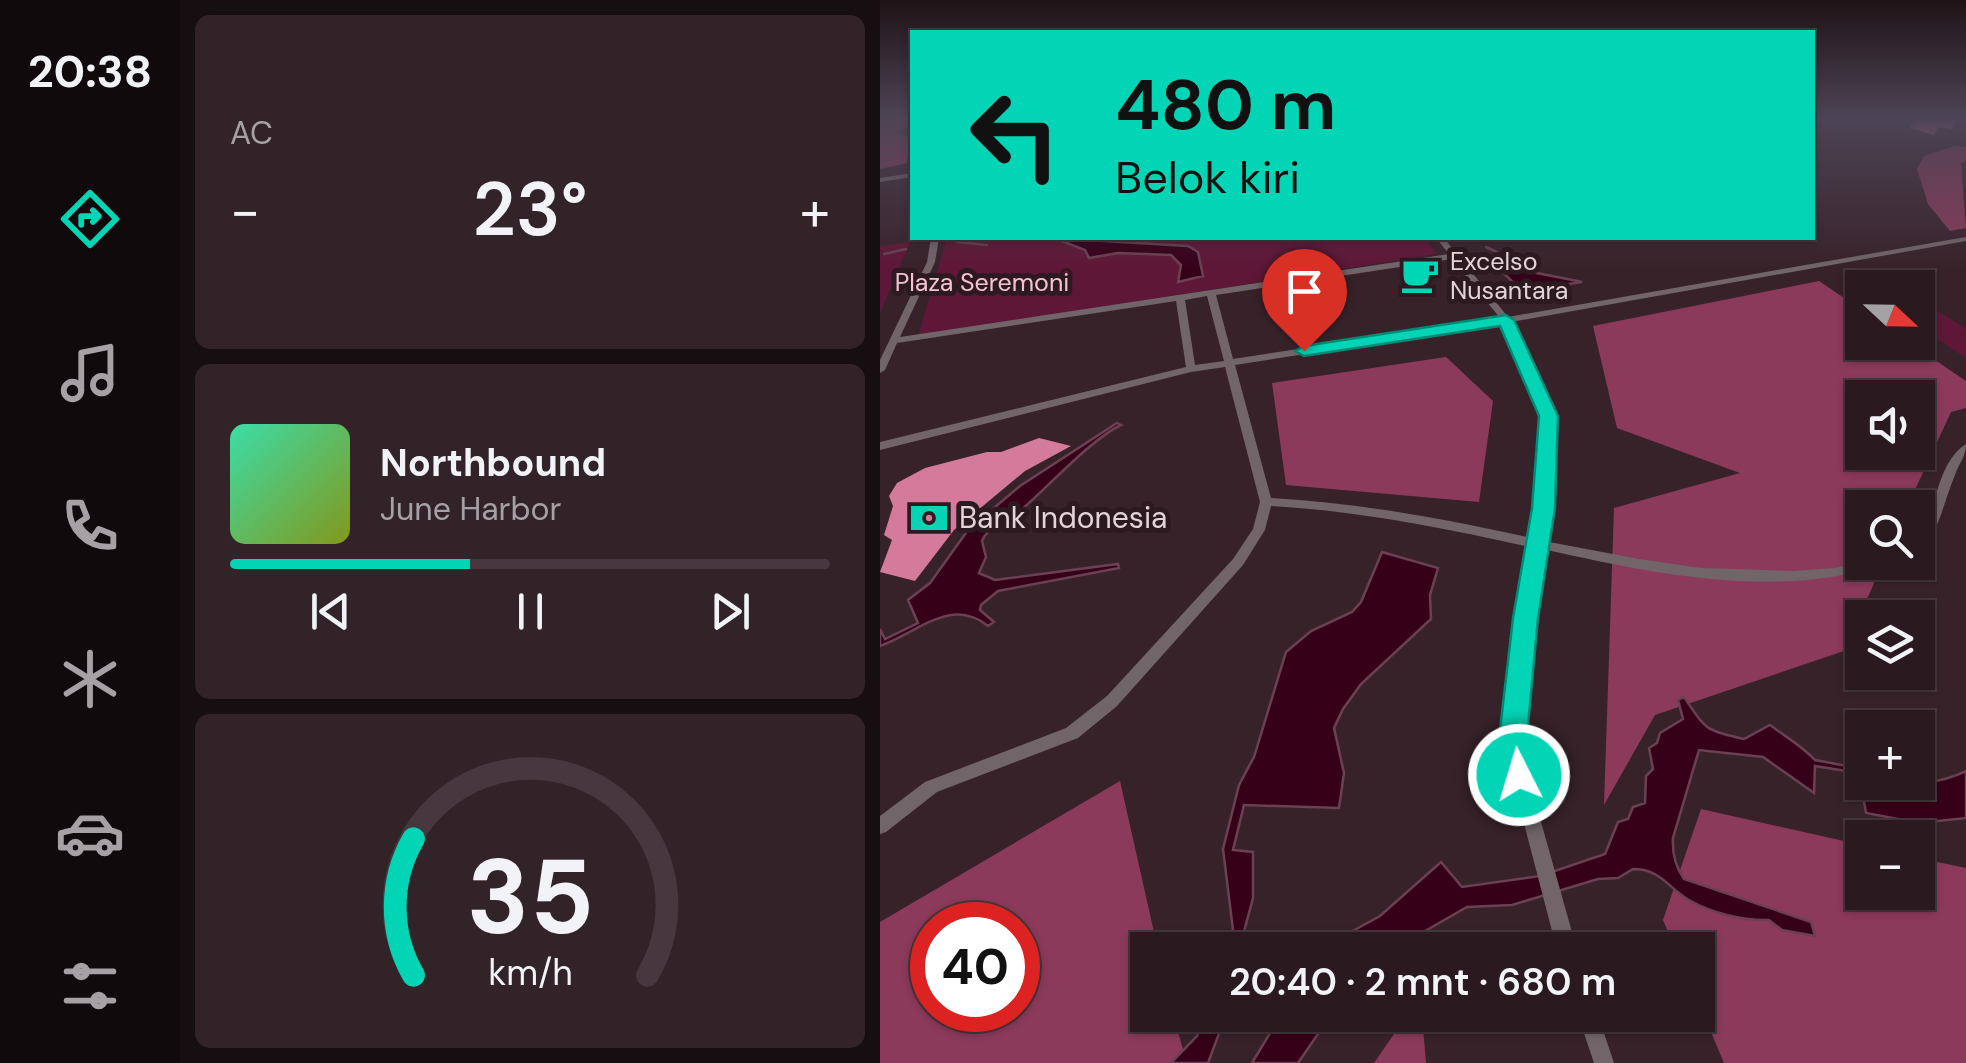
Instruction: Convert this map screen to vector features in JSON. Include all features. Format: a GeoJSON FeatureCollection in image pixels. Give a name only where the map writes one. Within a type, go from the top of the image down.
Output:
{"type":"FeatureCollection","features":[{"type":"Feature","properties":{"kind":"street"},"geometry":{"type":"LineString","coordinates":[[880,180],[910,176]]}},
{"type":"Feature","properties":{"kind":"street"},"geometry":{"type":"LineString","coordinates":[[880,446],[1191,370],[1506,320],[1966,239]]}},
{"type":"Feature","properties":{"kind":"street"},"geometry":{"type":"LineString","coordinates":[[880,370],[931,262],[935,240]]}},
{"type":"Feature","properties":{"kind":"street"},"geometry":{"type":"LineString","coordinates":[[1442,240],[1506,320],[1548,416],[1538,543],[1512,747],[1562,932]]}},
{"type":"Feature","properties":{"kind":"street"},"geometry":{"type":"LineString","coordinates":[[895,342],[1454,256]]}},
{"type":"Feature","properties":{"kind":"street"},"geometry":{"type":"LineString","coordinates":[[880,826],[931,786],[1072,733],[1112,701],[1238,562],[1259,530],[1266,502],[1211,294]]}},
{"type":"Feature","properties":{"kind":"street"},"geometry":{"type":"LineString","coordinates":[[1180,299],[1191,370]]}},
{"type":"Feature","properties":{"kind":"street"},"geometry":{"type":"LineString","coordinates":[[1935,513],[1954,460],[1966,448]]}},
{"type":"Feature","properties":{"kind":"street"},"geometry":{"type":"LineString","coordinates":[[1266,502],[1454,526],[1708,576],[1845,573]]}},
{"type":"Feature","properties":{"kind":"street"},"geometry":{"type":"LineString","coordinates":[[1594,1032],[1604,1063]]}},
{"type":"Feature","properties":{"kind":"green space","name":"Plaza Seremoni"},"geometry":{"type":"Polygon","coordinates":[[[946,240],[1426,240],[1437,254],[918,336],[946,240]]]}},
{"type":"Feature","properties":{"kind":"green space"},"geometry":{"type":"Polygon","coordinates":[[[910,242],[880,313],[880,246],[910,242]]]}},
{"type":"Feature","properties":{"kind":"green space"},"geometry":{"type":"Polygon","coordinates":[[[1935,309],[1966,329],[1966,358],[1935,337],[1935,309]]]}},
{"type":"Feature","properties":{"kind":"shaded area"},"geometry":{"type":"Polygon","coordinates":[[[1917,169],[1961,169],[1966,228],[1950,231],[1928,204],[1917,169]]]}},
{"type":"Feature","properties":{"kind":"shaded area"},"geometry":{"type":"Polygon","coordinates":[[[1059,240],[1188,246],[1198,252],[1203,276],[1178,282],[1181,265],[1171,255],[1118,253],[1089,258],[1085,250],[1059,240]]]}},
{"type":"Feature","properties":{"kind":"shaded area"},"geometry":{"type":"Polygon","coordinates":[[[1487,257],[1504,258],[1532,272],[1582,282],[1522,291],[1487,257]]]}},
{"type":"Feature","properties":{"kind":"shaded area"},"geometry":{"type":"Polygon","coordinates":[[[1819,281],[1845,299],[1845,360],[1935,360],[1966,381],[1966,408],[1951,412],[1935,447],[1935,380],[1845,380],[1845,470],[1924,470],[1915,490],[1845,490],[1845,580],[1875,580],[1867,600],[1845,600],[1844,651],[1655,715],[1604,805],[1614,508],[1740,473],[1617,428],[1593,326],[1819,281]]]}},
{"type":"Feature","properties":{"kind":"shaded area"},"geometry":{"type":"Polygon","coordinates":[[[1446,357],[1493,401],[1479,502],[1286,485],[1272,383],[1446,357]]]}},
{"type":"Feature","properties":{"kind":"shaded area"},"geometry":{"type":"Polygon","coordinates":[[[1117,423],[1121,425],[1080,455],[1012,518],[988,532],[982,541],[986,557],[979,573],[995,580],[1118,564],[1119,568],[998,591],[981,605],[980,610],[994,622],[988,626],[974,618],[947,616],[880,646],[880,629],[885,639],[918,623],[908,600],[930,583],[968,530],[1020,486],[1117,423]]]}},
{"type":"Feature","properties":{"kind":"shaded area"},"geometry":{"type":"Polygon","coordinates":[[[1382,552],[1438,568],[1430,595],[1431,619],[1361,684],[1334,728],[1344,773],[1339,808],[1244,805],[1233,850],[1253,852],[1253,898],[1244,932],[1233,932],[1223,849],[1239,785],[1254,757],[1286,652],[1311,631],[1352,612],[1361,602],[1382,552]]]}},
{"type":"Feature","properties":{"kind":"shaded area"},"geometry":{"type":"Polygon","coordinates":[[[1684,697],[1702,722],[1720,733],[1744,739],[1770,725],[1815,760],[1845,766],[1845,771],[1815,766],[1814,793],[1763,757],[1699,750],[1673,838],[1675,859],[1684,879],[1811,922],[1815,936],[1782,930],[1769,920],[1738,918],[1708,909],[1651,872],[1633,869],[1618,878],[1598,879],[1512,905],[1467,907],[1423,932],[1351,932],[1380,916],[1441,862],[1462,887],[1540,876],[1605,854],[1618,822],[1628,819],[1633,807],[1645,803],[1646,776],[1653,769],[1649,748],[1657,743],[1660,733],[1683,719],[1678,700],[1684,697]]]}},
{"type":"Feature","properties":{"kind":"shaded area"},"geometry":{"type":"Polygon","coordinates":[[[1966,771],[1966,818],[1903,820],[1866,813],[1864,800],[1935,800],[1935,780],[1966,771]]]}},
{"type":"Feature","properties":{"kind":"shaded area"},"geometry":{"type":"Polygon","coordinates":[[[1120,781],[1154,932],[1130,932],[1130,1032],[1178,1032],[1187,1063],[880,1063],[880,922],[910,904],[910,1032],[1040,1032],[1040,902],[914,902],[1120,781]]]}},
{"type":"Feature","properties":{"kind":"shaded area"},"geometry":{"type":"Polygon","coordinates":[[[1701,809],[1845,841],[1845,910],[1935,910],[1935,862],[1966,868],[1966,1063],[1724,1063],[1711,1032],[1715,1032],[1715,932],[1668,932],[1663,920],[1701,809]]]}},
{"type":"Feature","properties":{"kind":"shaded area"},"geometry":{"type":"Polygon","coordinates":[[[1199,1032],[1220,1032],[1208,1063],[1171,1063],[1199,1032]]]}},
{"type":"Feature","properties":{"kind":"shaded area"},"geometry":{"type":"Polygon","coordinates":[[[1271,1032],[1319,1032],[1298,1063],[1252,1063],[1271,1032]]]}},
{"type":"Feature","properties":{"kind":"shaded area"},"geometry":{"type":"Polygon","coordinates":[[[1395,1032],[1423,1032],[1426,1063],[1374,1063],[1395,1032]]]}},
{"type":"Feature","properties":{"kind":"building","name":"Bank Indonesia"},"geometry":{"type":"Polygon","coordinates":[[[1039,438],[1071,446],[1025,471],[954,530],[915,581],[880,572],[892,540],[884,535],[893,506],[889,496],[897,483],[925,468],[1001,452],[1039,438]]]}},
{"type":"Feature","properties":{"kind":"waterway"},"geometry":{"type":"LineString","coordinates":[[957,242],[987,245]]}},
{"type":"Feature","properties":{"kind":"waterway"},"geometry":{"type":"LineString","coordinates":[[1486,247],[1497,252]]}},
{"type":"Feature","properties":{"kind":"waterway"},"geometry":{"type":"LineString","coordinates":[[884,254],[906,249]]}},
{"type":"Feature","properties":{"kind":"place","name":"Excelso Nusantara"},"geometry":{"type":"Point","coordinates":[1420,275]}},
{"type":"Feature","properties":{"kind":"place","name":"Bank Indonesia"},"geometry":{"type":"Point","coordinates":[929,518]}},
{"type":"Feature","properties":{"kind":"route"},"geometry":{"type":"LineString","coordinates":[[1304,351],[1506,320],[1548,416],[1544,508],[1525,618],[1512,747],[1519,775]]}}]}
